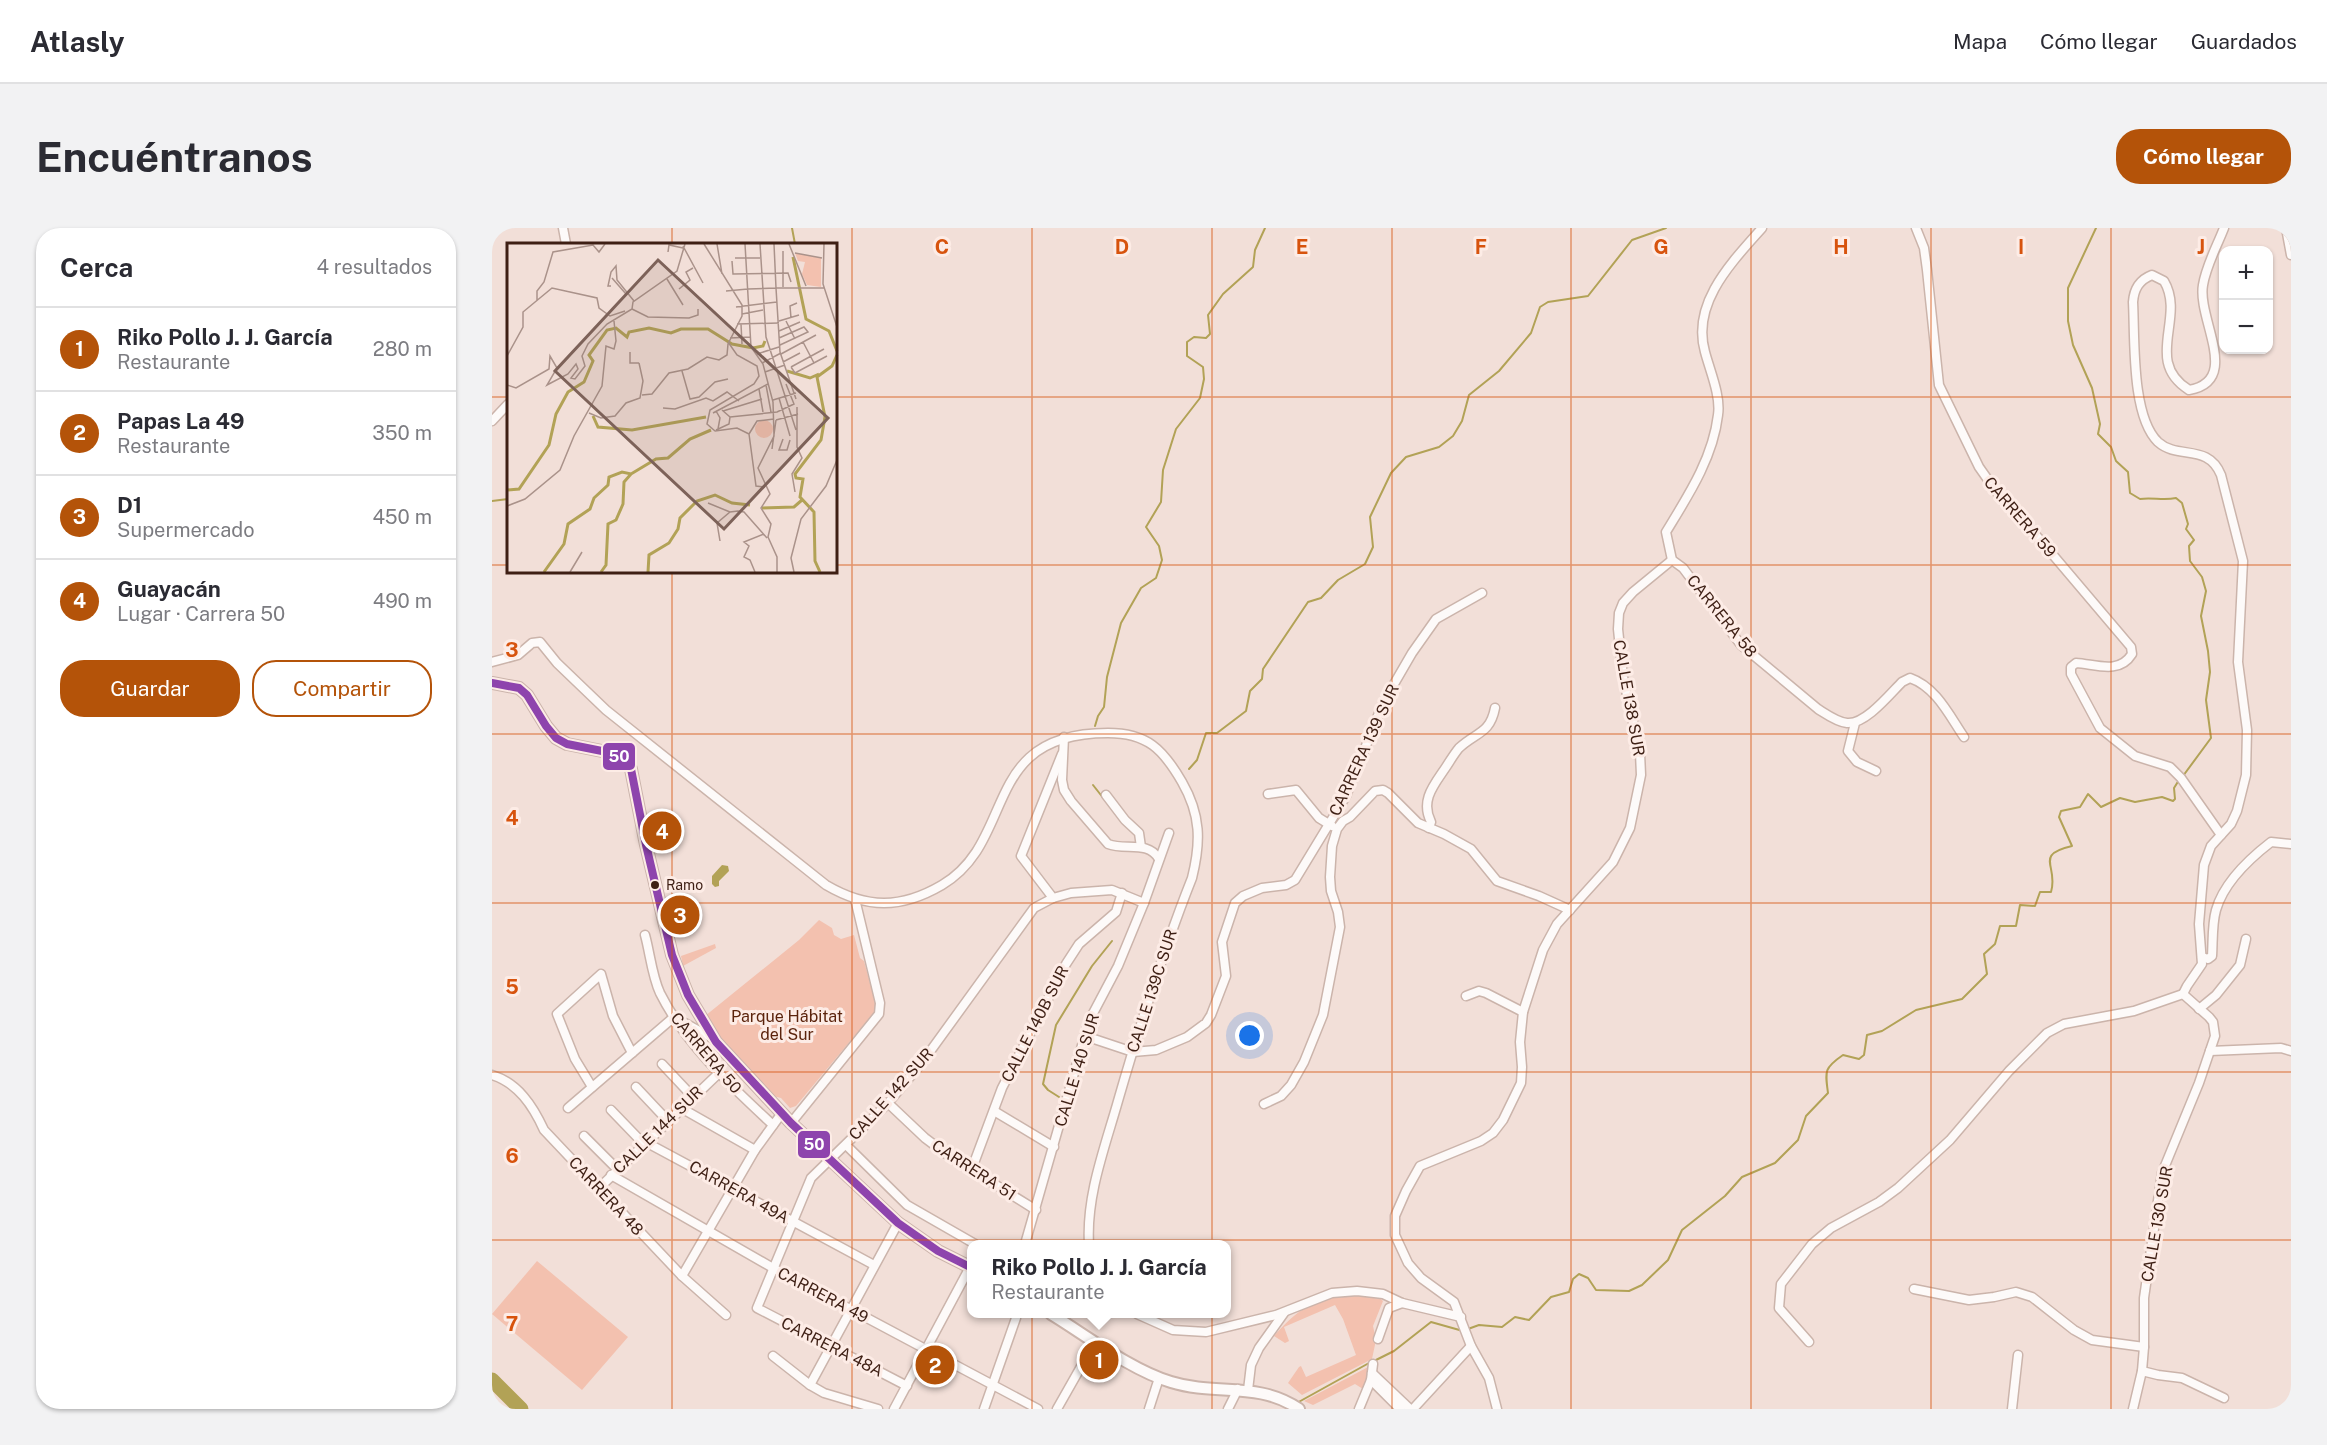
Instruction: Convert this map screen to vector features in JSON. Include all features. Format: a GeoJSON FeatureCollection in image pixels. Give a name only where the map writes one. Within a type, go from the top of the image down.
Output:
{"type":"FeatureCollection","features":[{"type":"Feature","properties":{"kind":"main road","name":"CARRERA 50"},"geometry":{"type":"LineString","coordinates":[[492,683],[519,688],[527,695],[556,738],[567,744],[617,754],[631,769],[673,958],[688,995],[712,1038],[791,1123],[898,1223],[931,1246],[967,1266]]}},
{"type":"Feature","properties":{"kind":"main road"},"geometry":{"type":"LineString","coordinates":[[1057,1318],[1159,1378],[1186,1385],[1243,1390],[1278,1396],[1299,1409]]}},
{"type":"Feature","properties":{"kind":"street"},"geometry":{"type":"LineString","coordinates":[[563,228],[566,243]]}},
{"type":"Feature","properties":{"kind":"street","name":"CARRERA 58"},"geometry":{"type":"LineString","coordinates":[[1762,228],[1736,256],[1712,292],[1703,316],[1704,350],[1719,412],[1716,430],[1693,488],[1666,532],[1672,560],[1683,568],[1742,645],[1759,662],[1780,676],[1818,709],[1845,723],[1855,723]]}},
{"type":"Feature","properties":{"kind":"street","name":"CARRERA 59"},"geometry":{"type":"LineString","coordinates":[[1916,228],[1925,259],[1939,385],[1978,467],[1998,494],[2131,647],[2132,654],[2124,663],[2105,668],[2076,663],[2071,667],[2071,674],[2100,728],[2135,756],[2170,766],[2221,835]]}},
{"type":"Feature","properties":{"kind":"street"},"geometry":{"type":"LineString","coordinates":[[1809,1342],[1779,1308],[1781,1284],[1812,1244],[1831,1228],[1879,1202],[1898,1188],[1950,1140],[2009,1071],[2047,1033],[2064,1024],[2134,1011],[2183,994],[2201,966],[2199,924],[2204,865],[2211,846],[2231,824],[2237,811],[2246,776],[2247,730],[2238,662],[2243,561],[2217,464],[2206,457],[2166,447],[2159,443],[2146,421],[2139,403],[2133,302],[2136,288],[2145,278],[2152,275],[2164,281],[2170,296],[2167,366],[2179,384],[2189,390],[2209,382],[2215,373],[2215,356],[2202,300],[2203,285],[2224,228]]}},
{"type":"Feature","properties":{"kind":"street"},"geometry":{"type":"LineString","coordinates":[[2286,228],[2291,255]]}},
{"type":"Feature","properties":{"kind":"street"},"geometry":{"type":"LineString","coordinates":[[492,421],[507,405]]}},
{"type":"Feature","properties":{"kind":"street","name":"CALLE 138 SUR"},"geometry":{"type":"LineString","coordinates":[[1462,1322],[1451,1299],[1414,1272],[1408,1263],[1395,1235],[1395,1216],[1420,1166],[1481,1141],[1493,1133],[1503,1120],[1521,1083],[1520,1042],[1523,1012],[1543,950],[1557,924],[1613,862],[1630,828],[1641,775],[1640,753],[1623,678],[1618,629],[1619,613],[1623,603],[1633,592],[1672,560]]}},
{"type":"Feature","properties":{"kind":"street","name":"CARRERA 139 SUR"},"geometry":{"type":"LineString","coordinates":[[1133,1052],[1170,1046],[1206,1023],[1226,976],[1222,942],[1235,903],[1243,896],[1262,888],[1286,885],[1294,880],[1346,796],[1383,703],[1412,653],[1436,619],[1482,593]]}},
{"type":"Feature","properties":{"kind":"street"},"geometry":{"type":"LineString","coordinates":[[492,662],[518,655],[532,643],[540,642],[575,681],[639,737],[811,873],[841,894],[876,903],[901,902],[929,892],[957,874],[975,852],[1013,776],[1034,754],[1064,738]]}},
{"type":"Feature","properties":{"kind":"street"},"geometry":{"type":"LineString","coordinates":[[1876,771],[1857,762],[1848,751],[1855,723],[1863,719],[1902,682],[1910,678],[1922,682],[1933,693],[1965,737]]}},
{"type":"Feature","properties":{"kind":"street"},"geometry":{"type":"LineString","coordinates":[[1429,828],[1431,822],[1427,814],[1427,803],[1431,788],[1458,749],[1488,728],[1495,708]]}},
{"type":"Feature","properties":{"kind":"street","name":"CALLE 139C SUR"},"geometry":{"type":"LineString","coordinates":[[1064,738],[1079,734],[1113,733],[1137,735],[1146,740],[1166,757],[1184,785],[1199,832],[1197,859],[1192,878],[1157,968],[1103,1151],[1089,1213],[1089,1240]]}},
{"type":"Feature","properties":{"kind":"street"},"geometry":{"type":"LineString","coordinates":[[1064,738],[1062,780],[1064,790],[1071,801],[1108,843],[1115,846],[1141,847],[1151,850],[1160,859]]}},
{"type":"Feature","properties":{"kind":"street"},"geometry":{"type":"LineString","coordinates":[[1062,754],[1021,856],[1053,898],[1071,893],[1112,890],[1144,903]]}},
{"type":"Feature","properties":{"kind":"street"},"geometry":{"type":"LineString","coordinates":[[1264,1104],[1281,1096],[1292,1085],[1323,1015],[1340,927],[1331,891],[1332,846],[1337,829],[1343,821],[1375,791],[1379,789],[1388,793],[1418,823],[1471,849],[1497,881],[1570,910]]}},
{"type":"Feature","properties":{"kind":"street"},"geometry":{"type":"LineString","coordinates":[[1268,794],[1296,790],[1319,818],[1337,829]]}},
{"type":"Feature","properties":{"kind":"street"},"geometry":{"type":"LineString","coordinates":[[1106,795],[1125,820],[1139,832],[1141,847]]}},
{"type":"Feature","properties":{"kind":"street","name":"CALLE 140 SUR"},"geometry":{"type":"LineString","coordinates":[[1027,1240],[1089,1021],[1118,966],[1169,833]]}},
{"type":"Feature","properties":{"kind":"street"},"geometry":{"type":"LineString","coordinates":[[2202,957],[2211,957],[2215,911],[2221,896],[2238,871],[2271,842],[2291,844]]}},
{"type":"Feature","properties":{"kind":"street","name":"CALLE 140B SUR"},"geometry":{"type":"LineString","coordinates":[[971,1171],[1002,1088],[1066,964],[1079,944],[1116,912],[1122,893]]}},
{"type":"Feature","properties":{"kind":"street","name":"CALLE 142 SUR"},"geometry":{"type":"LineString","coordinates":[[757,1308],[811,1178],[888,1103],[941,1037],[1034,908],[1053,898]]}},
{"type":"Feature","properties":{"kind":"street"},"geometry":{"type":"LineString","coordinates":[[791,1123],[879,1014],[880,1003],[855,899]]}},
{"type":"Feature","properties":{"kind":"street","name":"CARRERA 50"},"geometry":{"type":"LineString","coordinates":[[645,935],[659,991],[674,1017],[719,1073],[772,1125]]}},
{"type":"Feature","properties":{"kind":"street"},"geometry":{"type":"LineString","coordinates":[[2199,1009],[2216,995],[2240,965],[2246,939]]}},
{"type":"Feature","properties":{"kind":"street"},"geometry":{"type":"LineString","coordinates":[[592,1088],[575,1059],[557,1014],[601,974],[613,1016],[632,1053]]}},
{"type":"Feature","properties":{"kind":"street"},"geometry":{"type":"LineString","coordinates":[[1466,996],[1479,991],[1523,1012]]}},
{"type":"Feature","properties":{"kind":"street","name":"CALLE 130 SUR"},"geometry":{"type":"LineString","coordinates":[[2133,1409],[2142,1371],[2144,1298],[2162,1173],[2215,1036],[2215,1029],[2209,1017],[2183,994]]}},
{"type":"Feature","properties":{"kind":"street"},"geometry":{"type":"LineString","coordinates":[[568,1108],[674,1017],[712,1038]]}},
{"type":"Feature","properties":{"kind":"street"},"geometry":{"type":"LineString","coordinates":[[1085,1036],[1133,1052]]}},
{"type":"Feature","properties":{"kind":"street"},"geometry":{"type":"LineString","coordinates":[[2210,1051],[2291,1049]]}},
{"type":"Feature","properties":{"kind":"street"},"geometry":{"type":"LineString","coordinates":[[662,1064],[693,1097]]}},
{"type":"Feature","properties":{"kind":"street","name":"CALLE 144 SUR"},"geometry":{"type":"LineString","coordinates":[[599,1188],[667,1120],[719,1073]]}},
{"type":"Feature","properties":{"kind":"street","name":"CARRERA 48"},"geometry":{"type":"LineString","coordinates":[[492,1075],[513,1085],[531,1106],[544,1130],[682,1276],[726,1316]]}},
{"type":"Feature","properties":{"kind":"street"},"geometry":{"type":"LineString","coordinates":[[636,1087],[667,1120]]}},
{"type":"Feature","properties":{"kind":"street","name":"CARRERA 51"},"geometry":{"type":"LineString","coordinates":[[888,1103],[925,1138],[971,1171],[1036,1209]]}},
{"type":"Feature","properties":{"kind":"street"},"geometry":{"type":"LineString","coordinates":[[681,1108],[756,1150]]}},
{"type":"Feature","properties":{"kind":"street","name":"CARRERA 49A"},"geometry":{"type":"LineString","coordinates":[[611,1110],[638,1138],[874,1265]]}},
{"type":"Feature","properties":{"kind":"street"},"geometry":{"type":"LineString","coordinates":[[994,1111],[1054,1147]]}},
{"type":"Feature","properties":{"kind":"street"},"geometry":{"type":"LineString","coordinates":[[682,1276],[756,1150],[782,1113]]}},
{"type":"Feature","properties":{"kind":"street","name":"CARRERA 49"},"geometry":{"type":"LineString","coordinates":[[584,1136],[614,1172],[708,1232],[1038,1409]]}},
{"type":"Feature","properties":{"kind":"street"},"geometry":{"type":"LineString","coordinates":[[846,1145],[907,1205],[967,1240]]}},
{"type":"Feature","properties":{"kind":"street"},"geometry":{"type":"LineString","coordinates":[[810,1385],[898,1223]]}},
{"type":"Feature","properties":{"kind":"street"},"geometry":{"type":"LineString","coordinates":[[894,1409],[967,1275]]}},
{"type":"Feature","properties":{"kind":"street"},"geometry":{"type":"LineString","coordinates":[[1914,1289],[1969,1300],[1994,1298],[2016,1292],[2032,1297],[2074,1330],[2092,1340],[2144,1347]]}},
{"type":"Feature","properties":{"kind":"street"},"geometry":{"type":"LineString","coordinates":[[1146,1318],[1173,1330],[1206,1332],[1284,1313],[1319,1297],[1343,1291],[1374,1292],[1462,1322],[1471,1346],[1489,1378],[1497,1409]]}},
{"type":"Feature","properties":{"kind":"street"},"geometry":{"type":"LineString","coordinates":[[1378,1339],[1389,1308],[1402,1303]]}},
{"type":"Feature","properties":{"kind":"street","name":"CARRERA 48A"},"geometry":{"type":"LineString","coordinates":[[757,1308],[907,1386]]}},
{"type":"Feature","properties":{"kind":"street"},"geometry":{"type":"LineString","coordinates":[[1227,1409],[1243,1390],[1259,1348],[1284,1313]]}},
{"type":"Feature","properties":{"kind":"street"},"geometry":{"type":"LineString","coordinates":[[984,1409],[1016,1318]]}},
{"type":"Feature","properties":{"kind":"street"},"geometry":{"type":"LineString","coordinates":[[1057,1409],[1095,1342]]}},
{"type":"Feature","properties":{"kind":"street"},"geometry":{"type":"LineString","coordinates":[[1372,1373],[1411,1409],[1471,1346]]}},
{"type":"Feature","properties":{"kind":"street"},"geometry":{"type":"LineString","coordinates":[[2012,1409],[2018,1355]]}},
{"type":"Feature","properties":{"kind":"street"},"geometry":{"type":"LineString","coordinates":[[773,1356],[824,1393],[878,1409]]}},
{"type":"Feature","properties":{"kind":"street"},"geometry":{"type":"LineString","coordinates":[[2142,1371],[2182,1378],[2224,1398]]}},
{"type":"Feature","properties":{"kind":"street"},"geometry":{"type":"LineString","coordinates":[[1359,1409],[1372,1373]]}},
{"type":"Feature","properties":{"kind":"street"},"geometry":{"type":"LineString","coordinates":[[1372,1373],[1400,1409]]}},
{"type":"Feature","properties":{"kind":"street"},"geometry":{"type":"LineString","coordinates":[[1149,1409],[1159,1378]]}},
{"type":"Feature","properties":{"kind":"green space","name":"Parque Hábitat del Sur"},"geometry":{"type":"Polygon","coordinates":[[[819,920],[832,928],[834,935],[841,939],[854,935],[860,958],[864,961],[877,1009],[796,1106],[790,1108],[781,1098],[773,1096],[722,1041],[705,1016],[799,940],[819,920]]]}},
{"type":"Feature","properties":{"kind":"green space"},"geometry":{"type":"Polygon","coordinates":[[[715,944],[716,948],[683,966],[681,956],[715,944]]]}},
{"type":"Feature","properties":{"kind":"green space"},"geometry":{"type":"Polygon","coordinates":[[[537,1261],[628,1337],[582,1390],[492,1314],[537,1261]]]}},
{"type":"Feature","properties":{"kind":"green space"},"geometry":{"type":"Polygon","coordinates":[[[1346,1294],[1383,1301],[1373,1326],[1376,1340],[1372,1359],[1302,1395],[1288,1383],[1299,1367],[1301,1366],[1306,1377],[1356,1355],[1343,1319],[1335,1305],[1284,1327],[1289,1341],[1285,1343],[1274,1336],[1290,1319],[1314,1303],[1346,1294]]]}},
{"type":"Feature","properties":{"kind":"green space"},"geometry":{"type":"Polygon","coordinates":[[[1370,1366],[1363,1389],[1355,1384],[1313,1405],[1304,1401],[1370,1366]]]}},
{"type":"Feature","properties":{"kind":"shaded area"},"geometry":{"type":"Polygon","coordinates":[[[722,865],[728,866],[729,871],[719,881],[719,886],[715,887],[712,884],[712,876],[722,865]]]}},
{"type":"Feature","properties":{"kind":"waterway"},"geometry":{"type":"LineString","coordinates":[[792,228],[795,243]]}},
{"type":"Feature","properties":{"kind":"waterway"},"geometry":{"type":"LineString","coordinates":[[1095,726],[1104,707],[1107,677],[1121,623],[1141,588],[1156,578],[1162,560],[1159,546],[1146,527],[1161,502],[1163,470],[1176,429],[1200,398],[1204,379],[1203,367],[1187,356],[1187,342],[1194,337],[1206,338],[1210,334],[1208,315],[1223,294],[1253,267],[1255,250],[1265,228]]}},
{"type":"Feature","properties":{"kind":"waterway"},"geometry":{"type":"LineString","coordinates":[[1189,769],[1197,760],[1206,733],[1217,733],[1246,711],[1250,691],[1262,679],[1263,669],[1308,602],[1321,598],[1338,580],[1365,564],[1373,547],[1370,517],[1391,473],[1406,457],[1439,447],[1453,436],[1462,421],[1469,395],[1499,371],[1531,333],[1540,307],[1548,302],[1588,296],[1632,240],[1666,228]]}},
{"type":"Feature","properties":{"kind":"waterway"},"geometry":{"type":"LineString","coordinates":[[2096,228],[2068,288],[2068,321],[2073,345],[2092,388],[2100,424],[2098,434],[2111,447],[2116,461],[2128,472],[2130,493],[2140,499],[2176,498],[2182,503],[2188,524],[2186,529],[2194,540],[2189,546],[2190,561],[2202,577],[2206,591],[2201,616],[2210,672],[2206,700],[2211,738],[2183,776]]}},
{"type":"Feature","properties":{"kind":"waterway"},"geometry":{"type":"LineString","coordinates":[[492,501],[507,499]]}},
{"type":"Feature","properties":{"kind":"waterway"},"geometry":{"type":"LineString","coordinates":[[1468,1329],[1479,1325],[1502,1327],[1515,1317],[1529,1320],[1551,1297],[1569,1292],[1573,1279],[1579,1274],[1588,1278],[1596,1290],[1629,1291],[1642,1285],[1668,1260],[1682,1230],[1725,1196],[1742,1177],[1775,1163],[1798,1140],[1806,1116],[1828,1093],[1826,1075],[1832,1063],[1843,1055],[1859,1059],[1864,1055],[1867,1035],[1882,1031],[1916,1010],[1962,999],[1987,974],[1984,954],[1995,944],[2000,926],[2016,926],[2020,905],[2035,906],[2040,892],[2051,892],[2053,883],[2050,858],[2060,849],[2072,846],[2059,817],[2061,811],[2080,807],[2088,794],[2101,807],[2120,798],[2135,802],[2162,797],[2173,801],[2175,799],[2174,788],[2179,780]]}},
{"type":"Feature","properties":{"kind":"waterway"},"geometry":{"type":"LineString","coordinates":[[1093,785],[1104,799]]}},
{"type":"Feature","properties":{"kind":"waterway"},"geometry":{"type":"LineString","coordinates":[[1059,1097],[1043,1084],[1056,1025],[1092,966],[1112,941]]}},
{"type":"Feature","properties":{"kind":"waterway"},"geometry":{"type":"LineString","coordinates":[[1374,1361],[1394,1351],[1431,1322],[1463,1331]]}},
{"type":"Feature","properties":{"kind":"waterway"},"geometry":{"type":"LineString","coordinates":[[1295,1404],[1369,1363]]}},
{"type":"Feature","properties":{"kind":"waterway"},"geometry":{"type":"LineString","coordinates":[[492,1380],[521,1409]]}},
{"type":"Feature","properties":{"kind":"transit line","name":"50"},"geometry":{"type":"LineString","coordinates":[[492,683],[519,688],[527,695],[556,738],[567,744],[617,754],[631,769],[672,955],[688,995],[716,1042],[791,1123],[898,1223],[938,1251],[967,1266]]}},
{"type":"Feature","properties":{"kind":"place","name":"Guayacán"},"geometry":{"type":"Point","coordinates":[662,831]}},
{"type":"Feature","properties":{"kind":"place","name":"Ramo"},"geometry":{"type":"Point","coordinates":[655,885]}},
{"type":"Feature","properties":{"kind":"place","name":"D1"},"geometry":{"type":"Point","coordinates":[680,915]}},
{"type":"Feature","properties":{"kind":"place","name":"Riko Pollo J. J. García"},"geometry":{"type":"Point","coordinates":[1099,1360]}},
{"type":"Feature","properties":{"kind":"place","name":"Papas La 49"},"geometry":{"type":"Point","coordinates":[935,1365]}}]}
